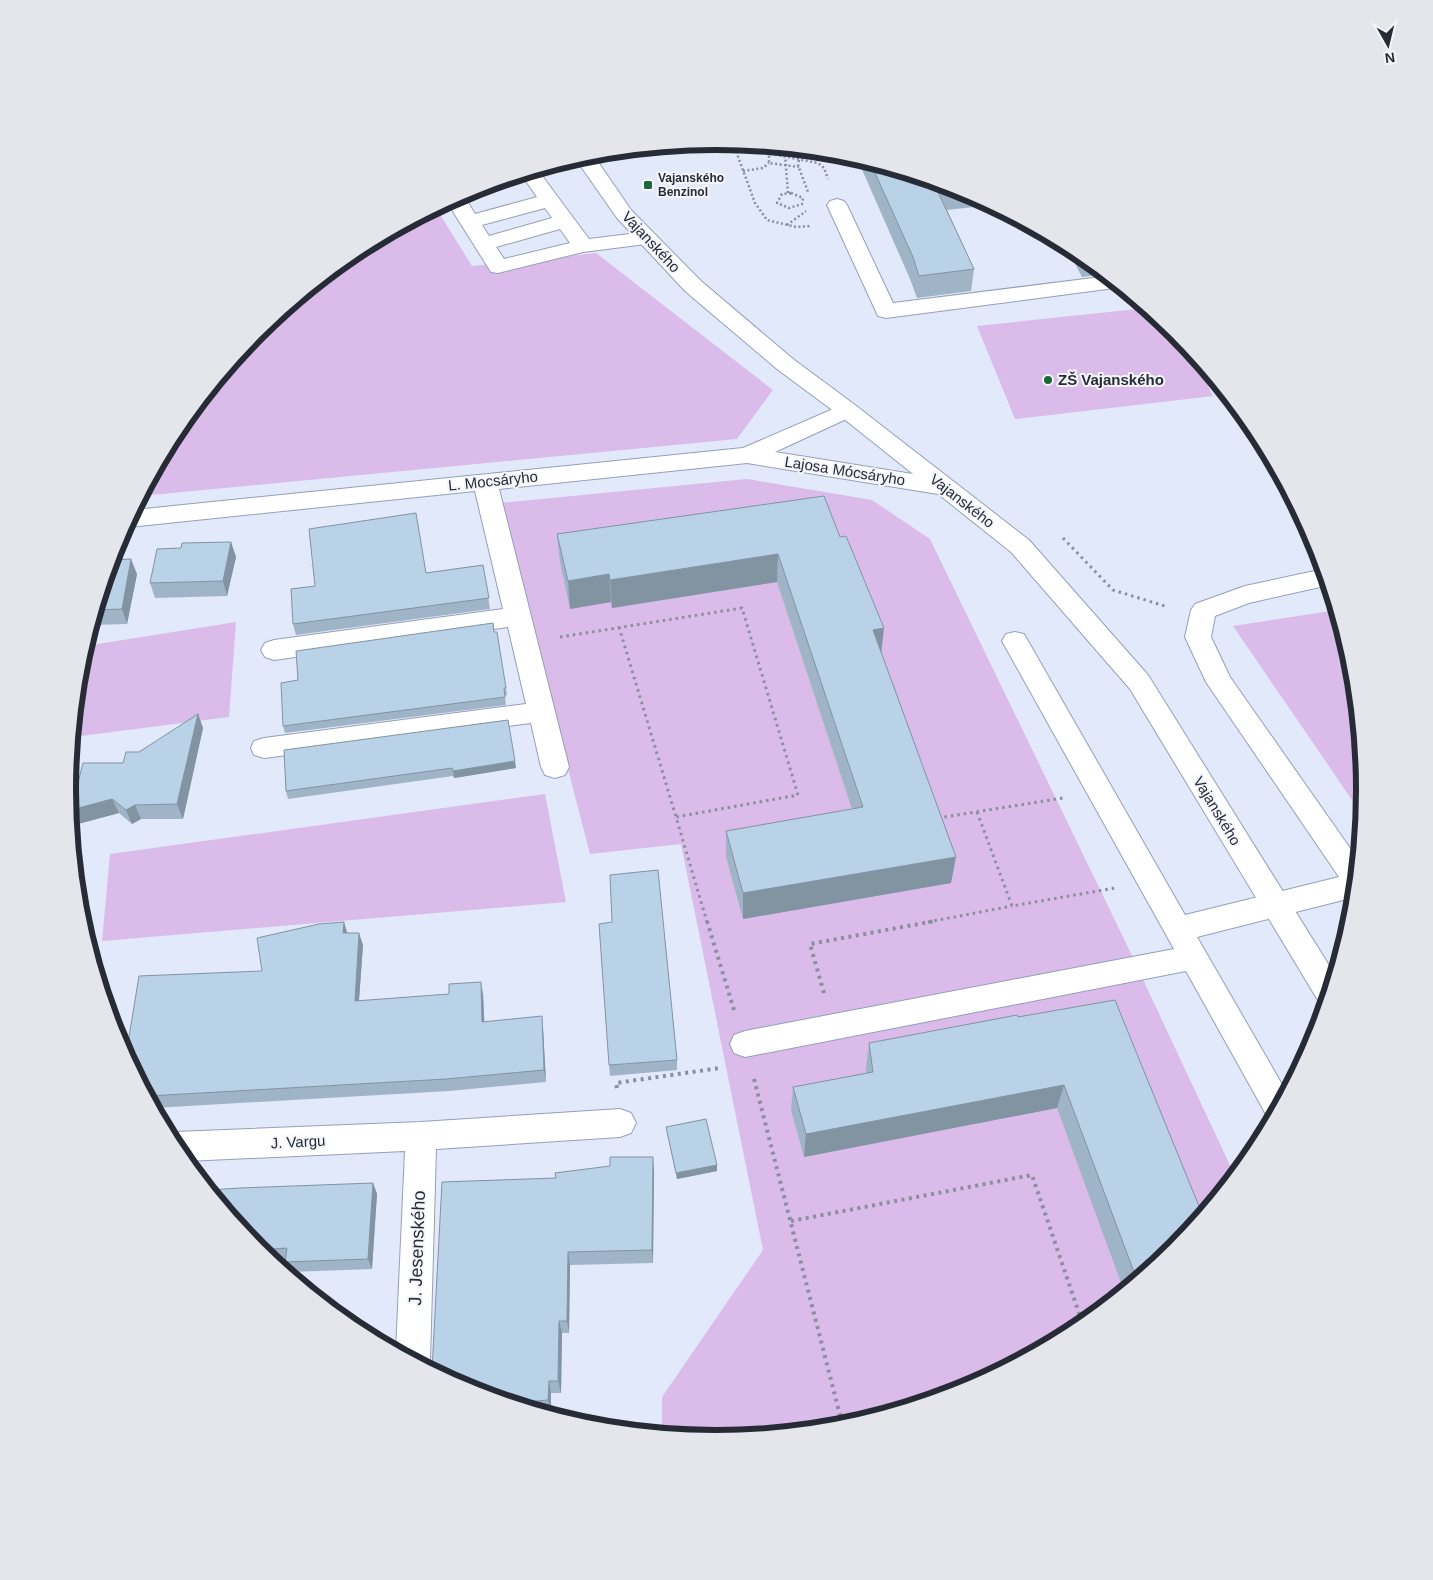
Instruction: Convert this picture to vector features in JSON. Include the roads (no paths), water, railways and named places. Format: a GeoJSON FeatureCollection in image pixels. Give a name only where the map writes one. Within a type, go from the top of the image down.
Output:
{"type":"FeatureCollection","features":[{"type":"Feature","properties":{"kind":"street","name":"Vajanského"},"geometry":{"type":"LineString","coordinates":[[588,163],[624,214],[694,286],[731,320],[1020,546],[1139,682],[1326,986]]}},
{"type":"Feature","properties":{"kind":"street"},"geometry":{"type":"LineString","coordinates":[[533,177],[574,234]]}},
{"type":"Feature","properties":{"kind":"street"},"geometry":{"type":"LineString","coordinates":[[466,215],[545,194]]}},
{"type":"Feature","properties":{"kind":"street"},"geometry":{"type":"LineString","coordinates":[[459,204],[488,250],[574,234],[646,238]]}},
{"type":"Feature","properties":{"kind":"street"},"geometry":{"type":"LineString","coordinates":[[838,205],[886,311],[1107,283]]}},
{"type":"Feature","properties":{"kind":"street","name":"L. Mocsáryho"},"geometry":{"type":"LineString","coordinates":[[137,518],[747,455],[847,410]]}},
{"type":"Feature","properties":{"kind":"street","name":"Lajosa Mócsáryho"},"geometry":{"type":"LineString","coordinates":[[747,455],[944,487]]}},
{"type":"Feature","properties":{"kind":"street"},"geometry":{"type":"LineString","coordinates":[[484,482],[555,766]]}},
{"type":"Feature","properties":{"kind":"street"},"geometry":{"type":"LineString","coordinates":[[1321,579],[1245,595],[1204,610],[1198,637],[1219,682],[1351,874]]}},
{"type":"Feature","properties":{"kind":"street"},"geometry":{"type":"LineString","coordinates":[[274,650],[518,616]]}},
{"type":"Feature","properties":{"kind":"street"},"geometry":{"type":"LineString","coordinates":[[1015,641],[1275,1102]]}},
{"type":"Feature","properties":{"kind":"street"},"geometry":{"type":"LineString","coordinates":[[264,748],[541,712]]}},
{"type":"Feature","properties":{"kind":"street"},"geometry":{"type":"LineString","coordinates":[[1179,928],[1349,887]]}},
{"type":"Feature","properties":{"kind":"street"},"geometry":{"type":"LineString","coordinates":[[748,1054],[833,1027],[1195,957]]}},
{"type":"Feature","properties":{"kind":"street","name":"J. Vargu"},"geometry":{"type":"LineString","coordinates":[[184,1147],[421,1136],[620,1123]]}},
{"type":"Feature","properties":{"kind":"street","name":"J. Jesenského"},"geometry":{"type":"LineString","coordinates":[[413,1353],[421,1136]]}},
{"type":"Feature","properties":{"kind":"place","name":"Vajanského Benzinol"},"geometry":{"type":"Point","coordinates":[648,185]}},
{"type":"Feature","properties":{"kind":"place","name":"ZŠ Vajanského"},"geometry":{"type":"Point","coordinates":[1048,380]}}]}
